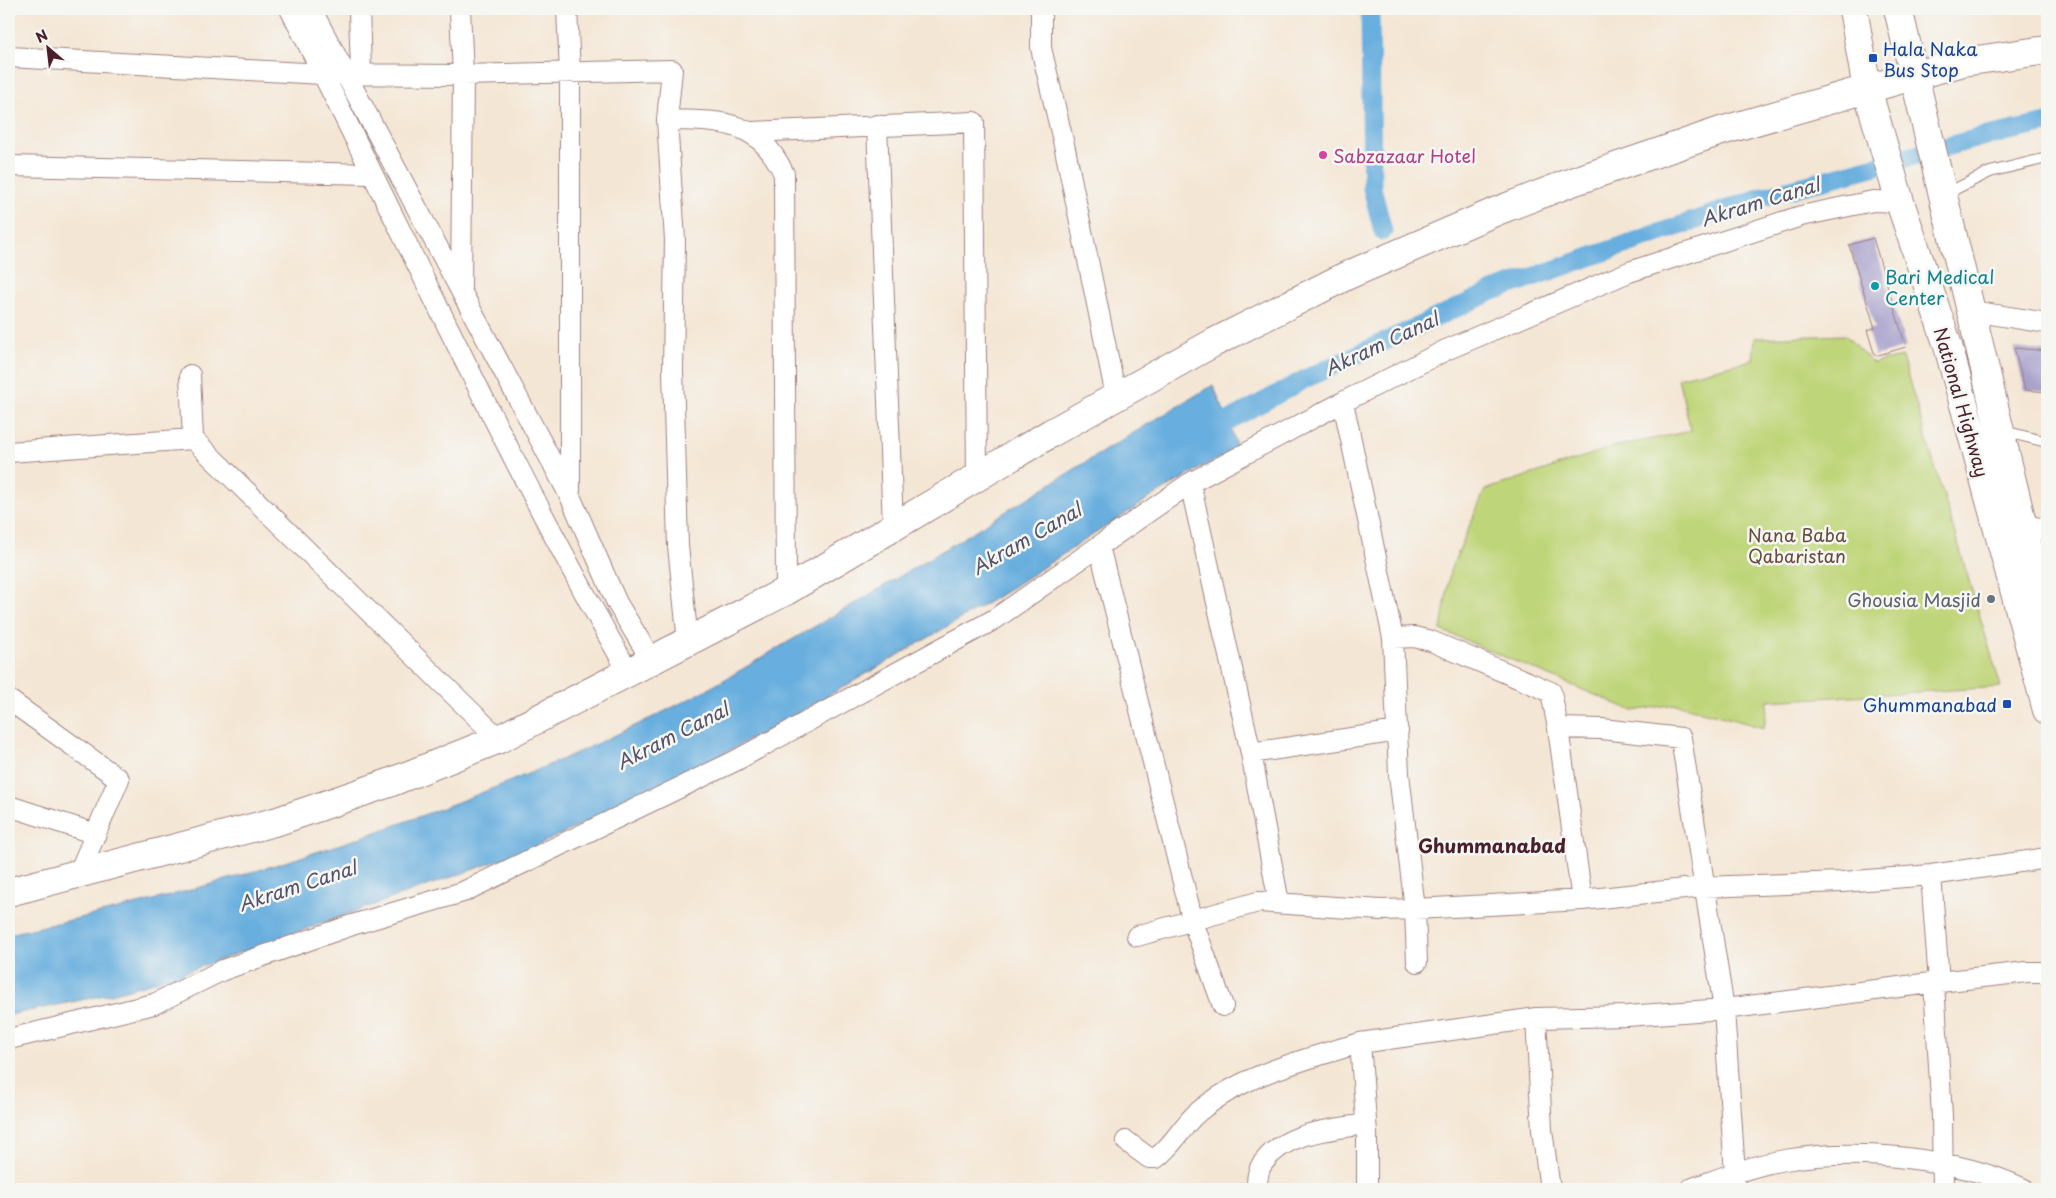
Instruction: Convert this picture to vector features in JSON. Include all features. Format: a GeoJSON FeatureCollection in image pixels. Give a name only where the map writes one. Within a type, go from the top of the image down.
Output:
{"type":"FeatureCollection","features":[{"type":"Feature","properties":{"kind":"main road","name":"National Highway"},"geometry":{"type":"LineString","coordinates":[[1853,9],[1866,89],[1900,202],[1948,346],[2047,710]]}},
{"type":"Feature","properties":{"kind":"main road","name":"National Highway"},"geometry":{"type":"LineString","coordinates":[[1898,9],[2007,459],[2035,527],[2047,626]]}},
{"type":"Feature","properties":{"kind":"main road"},"geometry":{"type":"LineString","coordinates":[[9,892],[278,821],[389,783],[499,739],[786,591],[977,476],[1116,396],[1212,344],[1346,276],[1497,211],[1721,131],[1866,89],[1916,80],[1963,62],[2047,50]]}},
{"type":"Feature","properties":{"kind":"main road"},"geometry":{"type":"LineString","coordinates":[[1981,467],[2007,459]]}},
{"type":"Feature","properties":{"kind":"street"},"geometry":{"type":"LineString","coordinates":[[290,9],[324,74],[463,359],[596,614],[640,667]]}},
{"type":"Feature","properties":{"kind":"street"},"geometry":{"type":"LineString","coordinates":[[311,9],[353,73],[461,292],[570,496],[617,603],[640,667]]}},
{"type":"Feature","properties":{"kind":"street"},"geometry":{"type":"LineString","coordinates":[[353,73],[359,9]]}},
{"type":"Feature","properties":{"kind":"street"},"geometry":{"type":"LineString","coordinates":[[460,9],[463,76],[461,292]]}},
{"type":"Feature","properties":{"kind":"street"},"geometry":{"type":"LineString","coordinates":[[567,9],[570,73],[568,433],[570,496]]}},
{"type":"Feature","properties":{"kind":"street"},"geometry":{"type":"LineString","coordinates":[[1041,9],[1041,48],[1116,396]]}},
{"type":"Feature","properties":{"kind":"street"},"geometry":{"type":"LineString","coordinates":[[9,58],[324,74],[463,76],[672,70],[667,120],[675,240],[672,370],[678,546],[688,642]]}},
{"type":"Feature","properties":{"kind":"street"},"geometry":{"type":"LineString","coordinates":[[667,120],[715,121],[752,132],[970,120],[974,122],[976,126],[977,476]]}},
{"type":"Feature","properties":{"kind":"street"},"geometry":{"type":"LineString","coordinates":[[877,125],[892,526]]}},
{"type":"Feature","properties":{"kind":"street"},"geometry":{"type":"LineString","coordinates":[[752,132],[775,154],[784,174],[786,591]]}},
{"type":"Feature","properties":{"kind":"street"},"geometry":{"type":"LineString","coordinates":[[9,166],[372,174]]}},
{"type":"Feature","properties":{"kind":"street"},"geometry":{"type":"LineString","coordinates":[[9,1040],[154,1004],[223,970],[352,925],[464,892],[735,761],[987,624],[1190,483],[1446,350],[1628,272],[1801,216],[1872,201],[1900,202]]}},
{"type":"Feature","properties":{"kind":"street"},"geometry":{"type":"LineString","coordinates":[[1971,311],[2047,323]]}},
{"type":"Feature","properties":{"kind":"street"},"geometry":{"type":"LineString","coordinates":[[190,375],[193,439],[499,739]]}},
{"type":"Feature","properties":{"kind":"street"},"geometry":{"type":"LineString","coordinates":[[1343,402],[1394,638],[1399,774],[1415,909],[1417,962]]}},
{"type":"Feature","properties":{"kind":"street"},"geometry":{"type":"LineString","coordinates":[[9,452],[193,439]]}},
{"type":"Feature","properties":{"kind":"street"},"geometry":{"type":"LineString","coordinates":[[1190,483],[1251,754],[1279,903]]}},
{"type":"Feature","properties":{"kind":"street"},"geometry":{"type":"LineString","coordinates":[[1099,546],[1192,922],[1223,1006]]}},
{"type":"Feature","properties":{"kind":"street"},"geometry":{"type":"LineString","coordinates":[[1394,638],[1414,637],[1430,641],[1551,692],[1558,728],[1582,900]]}},
{"type":"Feature","properties":{"kind":"street"},"geometry":{"type":"LineString","coordinates":[[9,700],[119,779],[78,875]]}},
{"type":"Feature","properties":{"kind":"street"},"geometry":{"type":"LineString","coordinates":[[1558,728],[1602,729],[1681,738],[1703,887],[1724,1009],[1735,1181]]}},
{"type":"Feature","properties":{"kind":"street"},"geometry":{"type":"LineString","coordinates":[[1251,754],[1398,731]]}},
{"type":"Feature","properties":{"kind":"street"},"geometry":{"type":"LineString","coordinates":[[9,806],[96,834]]}},
{"type":"Feature","properties":{"kind":"street"},"geometry":{"type":"LineString","coordinates":[[1137,936],[1258,902],[1381,910],[1582,900],[1703,887],[1842,882],[1931,875],[2047,858]]}},
{"type":"Feature","properties":{"kind":"street"},"geometry":{"type":"LineString","coordinates":[[1931,875],[1937,982],[1943,1189]]}},
{"type":"Feature","properties":{"kind":"street"},"geometry":{"type":"LineString","coordinates":[[1126,1141],[1149,1158],[1156,1158],[1164,1153],[1198,1112],[1230,1091],[1272,1069],[1360,1043],[1536,1018],[1627,1016],[1724,1009],[1937,982],[2026,972],[2047,972]]}},
{"type":"Feature","properties":{"kind":"street"},"geometry":{"type":"LineString","coordinates":[[1536,1018],[1542,1130],[1550,1189]]}},
{"type":"Feature","properties":{"kind":"street"},"geometry":{"type":"LineString","coordinates":[[1360,1043],[1366,1124],[1367,1189]]}},
{"type":"Feature","properties":{"kind":"street"},"geometry":{"type":"LineString","coordinates":[[1256,1189],[1262,1164],[1279,1147],[1297,1138],[1318,1132],[1366,1124]]}},
{"type":"Feature","properties":{"kind":"street"},"geometry":{"type":"LineString","coordinates":[[1690,1189],[1735,1181],[1784,1160],[1846,1154],[1942,1163],[2024,1189]]}},
{"type":"Feature","properties":{"kind":"lane"},"geometry":{"type":"LineString","coordinates":[[1944,194],[1990,172],[2047,158]]}},
{"type":"Feature","properties":{"kind":"lane"},"geometry":{"type":"LineString","coordinates":[[2000,430],[2047,442]]}},
{"type":"Feature","properties":{"kind":"green space","name":"Nana Baba Qabaristan"},"geometry":{"type":"Polygon","coordinates":[[[1845,335],[1873,363],[1902,357],[2001,687],[1768,701],[1764,728],[1676,704],[1633,711],[1441,630],[1450,571],[1485,490],[1613,447],[1691,431],[1678,378],[1753,360],[1755,338],[1845,335]]]}},
{"type":"Feature","properties":{"kind":"water"},"geometry":{"type":"Polygon","coordinates":[[[1213,385],[1238,450],[1204,466],[1150,498],[994,599],[885,663],[776,726],[632,802],[522,852],[180,974],[115,993],[9,1015],[9,934],[107,912],[233,878],[367,835],[499,786],[628,729],[717,684],[901,576],[1213,385]]]}},
{"type":"Feature","properties":{"kind":"building","name":"Bari Medical Center"},"geometry":{"type":"Polygon","coordinates":[[[1873,238],[1906,347],[1875,356],[1867,330],[1875,328],[1849,245],[1873,238]]]}},
{"type":"Feature","properties":{"kind":"building"},"geometry":{"type":"Polygon","coordinates":[[[2014,348],[2047,351],[2047,392],[2025,390],[2014,348]]]}},
{"type":"Feature","properties":{"kind":"waterway"},"geometry":{"type":"LineString","coordinates":[[1370,9],[1372,188],[1383,231]]}},
{"type":"Feature","properties":{"kind":"waterway","name":"Akram Canal"},"geometry":{"type":"LineString","coordinates":[[1208,432],[1307,378],[1493,291],[1759,198],[1978,138],[2047,123]]}},
{"type":"Feature","properties":{"kind":"place","name":"Hala Naka Bus Stop"},"geometry":{"type":"Point","coordinates":[1873,58]}},
{"type":"Feature","properties":{"kind":"place","name":"Sabzazaar Hotel"},"geometry":{"type":"Point","coordinates":[1323,155]}},
{"type":"Feature","properties":{"kind":"place","name":"Bari Medical Center"},"geometry":{"type":"Point","coordinates":[1875,286]}},
{"type":"Feature","properties":{"kind":"place","name":"Ghousia Masjid"},"geometry":{"type":"Point","coordinates":[1991,599]}},
{"type":"Feature","properties":{"kind":"place","name":"Ghummanabad"},"geometry":{"type":"Point","coordinates":[2007,704]}},
{"type":"Feature","properties":{"kind":"district","name":"Ghummanabad"},"geometry":{"type":"Point","coordinates":[1492,845]}}]}
